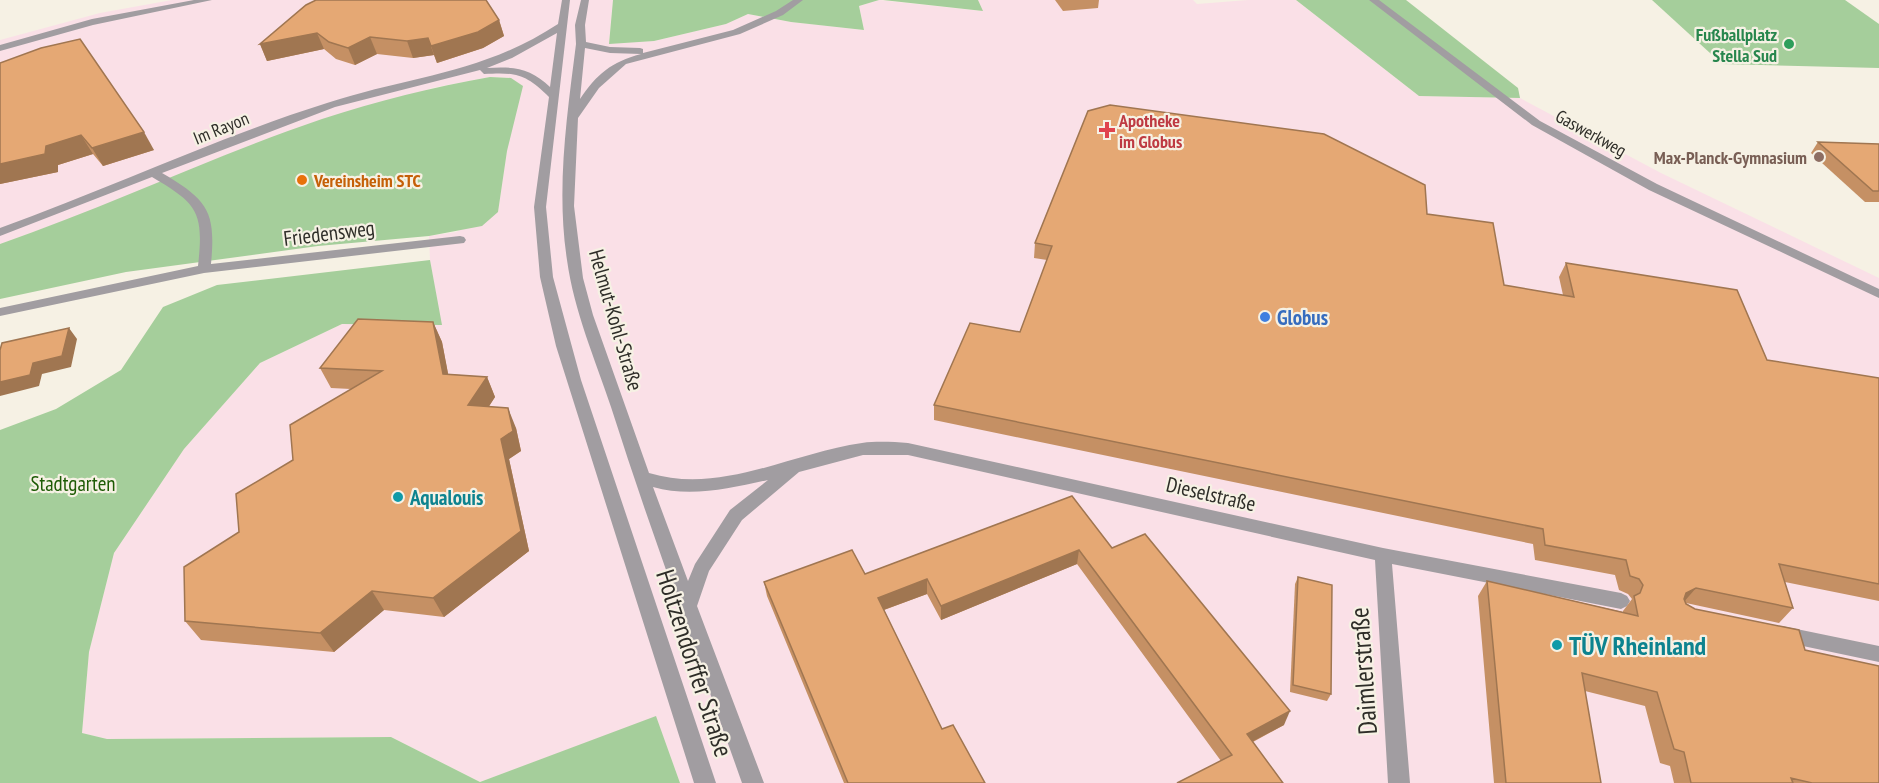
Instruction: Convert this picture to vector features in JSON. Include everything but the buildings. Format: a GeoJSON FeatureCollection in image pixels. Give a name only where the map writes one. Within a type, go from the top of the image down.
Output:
{"type":"FeatureCollection","features":[{"type":"Feature","properties":{"kind":"street"},"geometry":{"type":"LineString","coordinates":[[0,48],[92,22],[208,0]]}},
{"type":"Feature","properties":{"kind":"street"},"geometry":{"type":"LineString","coordinates":[[553,96],[566,0]]}},
{"type":"Feature","properties":{"kind":"street","name":"Helmut-Kohl-Straße"},"geometry":{"type":"LineString","coordinates":[[585,0],[580,25],[581,44],[571,122],[567,196],[573,263],[587,314],[641,477],[689,604]]}},
{"type":"Feature","properties":{"kind":"street"},"geometry":{"type":"LineString","coordinates":[[571,122],[590,89],[607,72],[622,62],[723,36],[774,17],[799,0]]}},
{"type":"Feature","properties":{"kind":"street","name":"Gaswerkweg"},"geometry":{"type":"LineString","coordinates":[[1372,0],[1536,123],[1653,187],[1879,294]]}},
{"type":"Feature","properties":{"kind":"street","name":"Im Rayon"},"geometry":{"type":"LineString","coordinates":[[0,232],[80,204],[288,120],[334,104],[460,73],[520,52],[540,43],[562,26]]}},
{"type":"Feature","properties":{"kind":"street"},"geometry":{"type":"LineString","coordinates":[[581,44],[619,51],[648,51],[687,45]]}},
{"type":"Feature","properties":{"kind":"street","name":"Im Rayon"},"geometry":{"type":"LineString","coordinates":[[460,73],[495,70],[523,71],[534,75],[553,96]]}},
{"type":"Feature","properties":{"kind":"street","name":"Holtzendorffer Straße"},"geometry":{"type":"LineString","coordinates":[[553,96],[540,207],[540,240],[545,275],[577,386],[705,783]]}},
{"type":"Feature","properties":{"kind":"street"},"geometry":{"type":"LineString","coordinates":[[154,174],[193,197],[201,209],[207,242],[204,269]]}},
{"type":"Feature","properties":{"kind":"street","name":"Friedensweg"},"geometry":{"type":"LineString","coordinates":[[0,312],[204,269],[460,240]]}},
{"type":"Feature","properties":{"kind":"street","name":"Dieselstraße"},"geometry":{"type":"LineString","coordinates":[[641,477],[673,485],[715,483],[794,468],[852,450],[881,446],[908,449],[1383,555],[1621,601]]}},
{"type":"Feature","properties":{"kind":"street","name":"Dieselstraße"},"geometry":{"type":"LineString","coordinates":[[689,604],[701,569],[735,515],[794,468]]}},
{"type":"Feature","properties":{"kind":"street","name":"Daimlerstraße"},"geometry":{"type":"LineString","coordinates":[[1383,555],[1399,783]]}},
{"type":"Feature","properties":{"kind":"street","name":"Holtzendorffer Straße"},"geometry":{"type":"LineString","coordinates":[[689,604],[753,783]]}},
{"type":"Feature","properties":{"kind":"street"},"geometry":{"type":"LineString","coordinates":[[1762,629],[1879,654]]}},
{"type":"Feature","properties":{"kind":"shaded area"},"geometry":{"type":"Polygon","coordinates":[[[172,0],[613,0],[609,43],[654,41],[726,24],[748,14],[791,22],[864,30],[859,6],[879,0],[982,11],[978,0],[1193,0],[1197,4],[1248,0],[1296,0],[1419,96],[1520,98],[1661,173],[1879,278],[1879,783],[680,783],[656,717],[480,782],[391,737],[107,739],[82,733],[89,652],[114,553],[184,449],[260,363],[342,324],[441,325],[430,260],[429,236],[456,232],[498,212],[507,151],[511,78],[490,77],[432,88],[0,244],[0,40],[100,13],[172,0]]]}},
{"type":"Feature","properties":{"kind":"green space"},"geometry":{"type":"Polygon","coordinates":[[[613,0],[879,0],[859,6],[864,30],[791,22],[748,14],[726,24],[654,41],[609,44],[613,0]]]}},
{"type":"Feature","properties":{"kind":"green space"},"geometry":{"type":"Polygon","coordinates":[[[883,0],[978,0],[983,11],[883,0]]]}},
{"type":"Feature","properties":{"kind":"green space"},"geometry":{"type":"Polygon","coordinates":[[[1296,0],[1406,0],[1518,88],[1520,98],[1419,96],[1296,0]]]}},
{"type":"Feature","properties":{"kind":"green space","name":"Fußballplatz Stella Sud"},"geometry":{"type":"Polygon","coordinates":[[[1652,0],[1845,0],[1879,24],[1879,68],[1722,64],[1652,0]]]}},
{"type":"Feature","properties":{"kind":"green space"},"geometry":{"type":"Polygon","coordinates":[[[490,77],[511,78],[523,86],[507,151],[498,212],[482,226],[429,236],[318,246],[126,272],[0,299],[0,244],[322,119],[405,95],[490,77]]]}},
{"type":"Feature","properties":{"kind":"green space","name":"Stadtgarten"},"geometry":{"type":"Polygon","coordinates":[[[430,260],[442,325],[342,324],[260,363],[184,449],[114,553],[89,652],[82,733],[107,739],[391,737],[480,782],[656,716],[680,783],[0,783],[0,430],[56,409],[121,370],[163,307],[217,285],[430,260]]]}},
{"type":"Feature","properties":{"kind":"place","name":"Fußballplatz Stella Sud"},"geometry":{"type":"Point","coordinates":[1789,44]}},
{"type":"Feature","properties":{"kind":"place","name":"Apotheke im Globus"},"geometry":{"type":"Point","coordinates":[1107,130]}},
{"type":"Feature","properties":{"kind":"place","name":"Max-Planck-Gymnasium"},"geometry":{"type":"Point","coordinates":[1819,157]}},
{"type":"Feature","properties":{"kind":"place","name":"Vereinsheim STC"},"geometry":{"type":"Point","coordinates":[302,180]}},
{"type":"Feature","properties":{"kind":"place","name":"Globus"},"geometry":{"type":"Point","coordinates":[1265,317]}},
{"type":"Feature","properties":{"kind":"place","name":"Aqualouis"},"geometry":{"type":"Point","coordinates":[398,497]}},
{"type":"Feature","properties":{"kind":"place","name":"TÜV Rheinland"},"geometry":{"type":"Point","coordinates":[1557,645]}}]}
